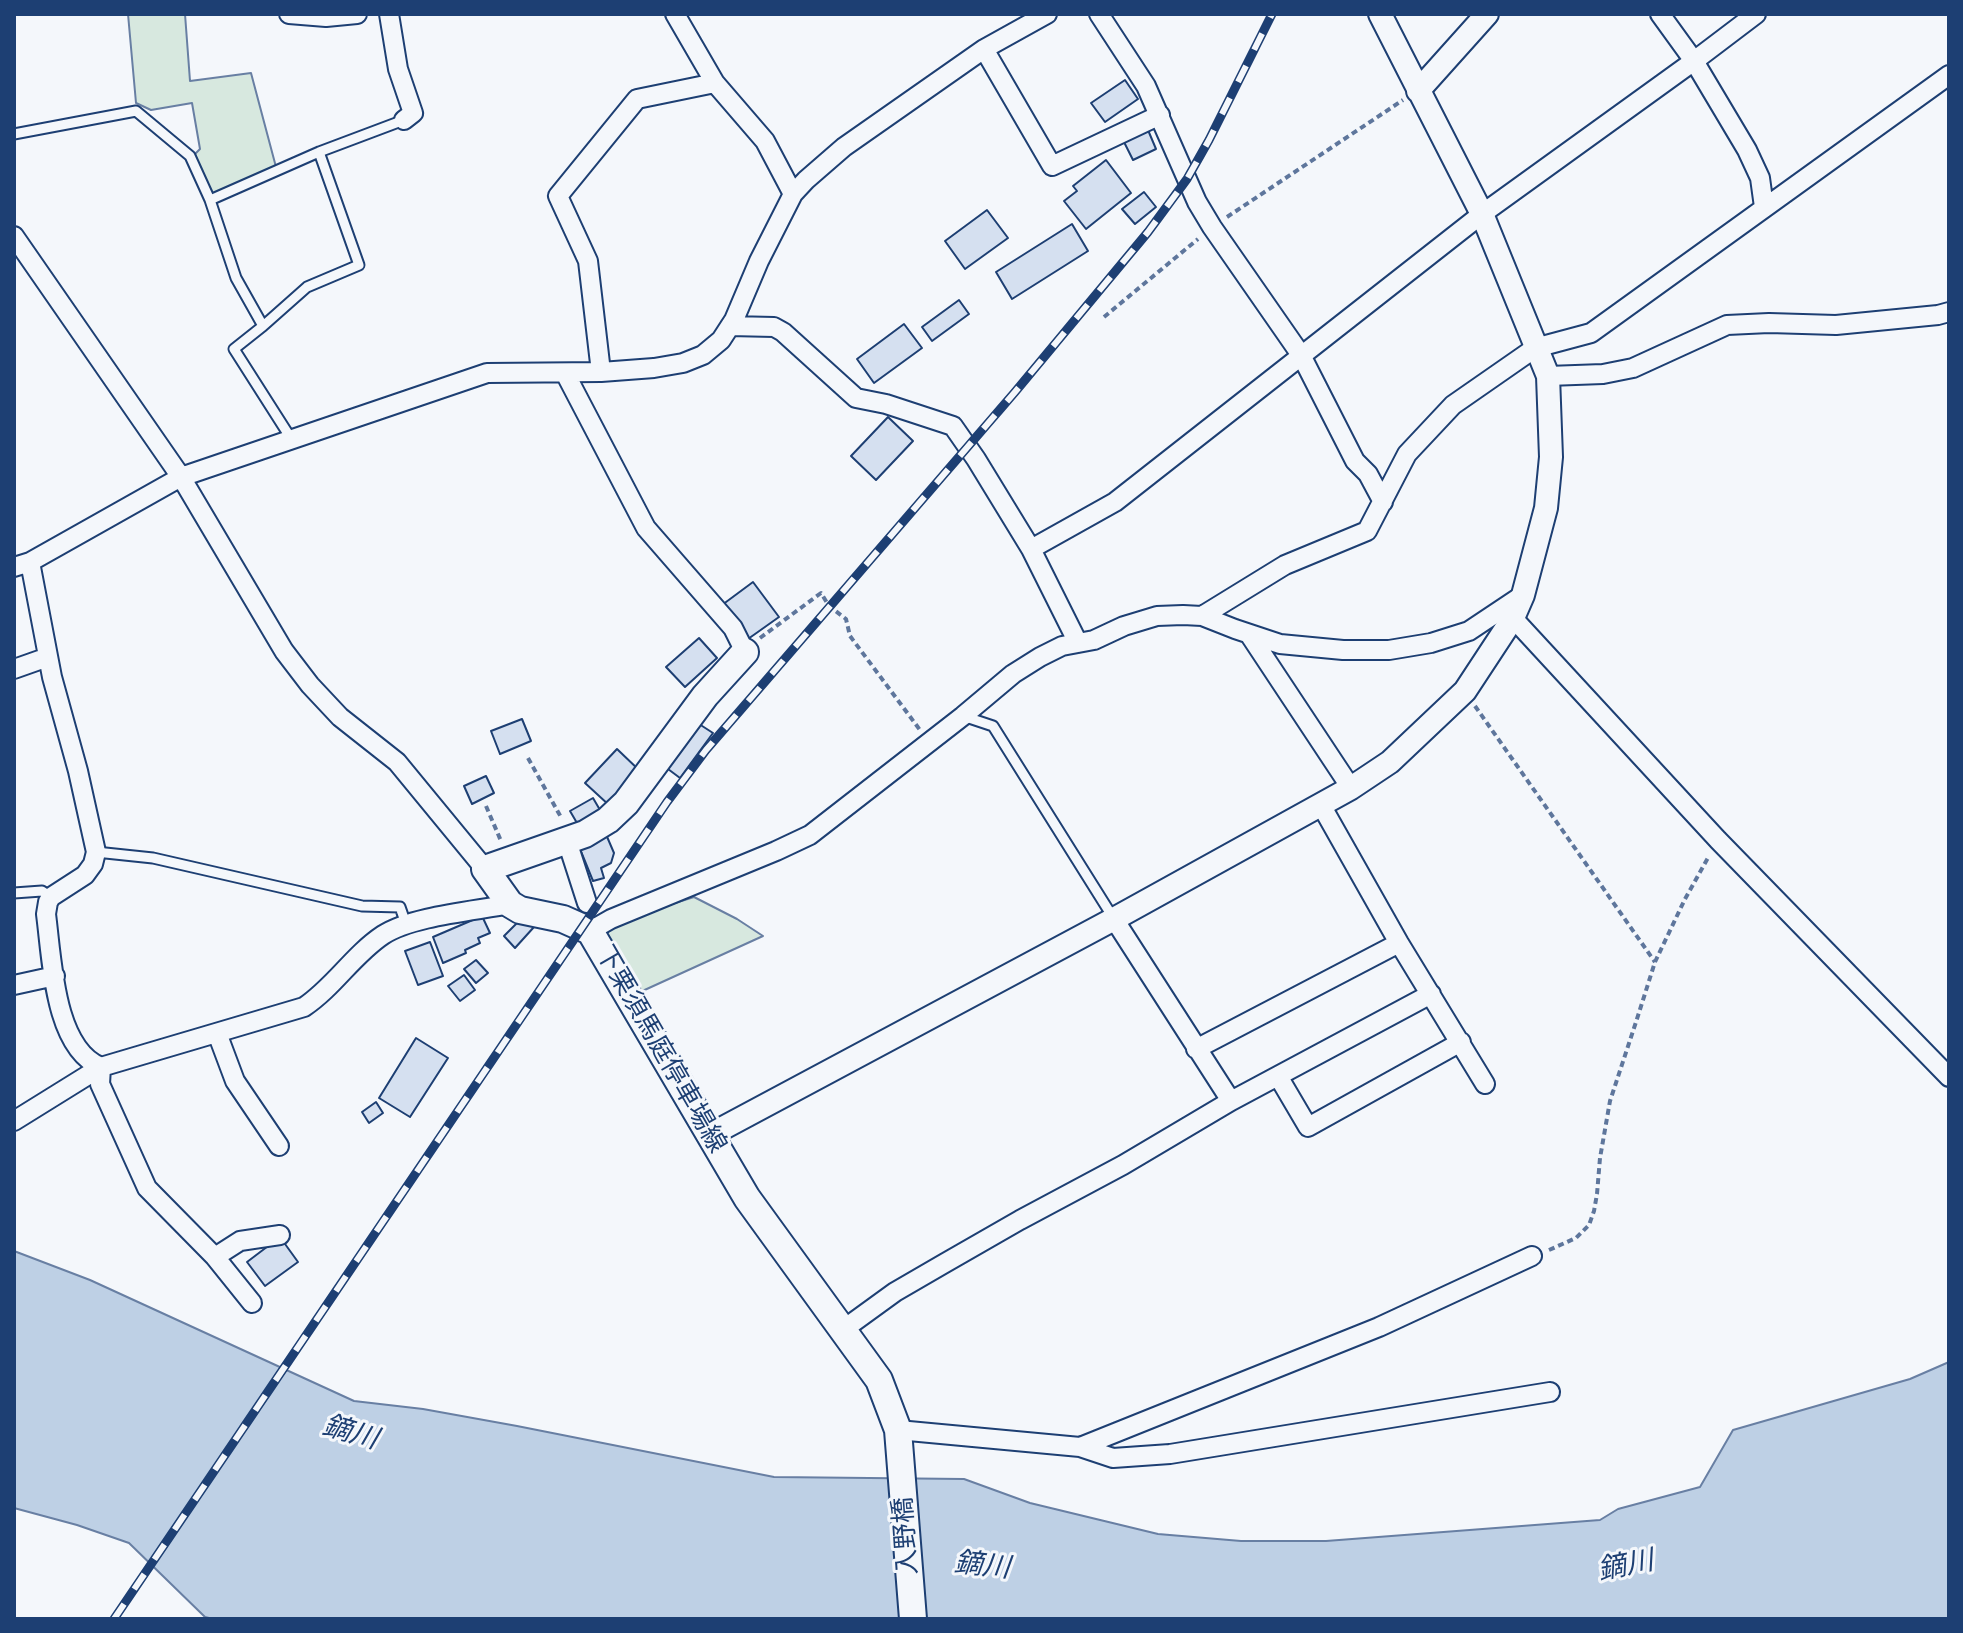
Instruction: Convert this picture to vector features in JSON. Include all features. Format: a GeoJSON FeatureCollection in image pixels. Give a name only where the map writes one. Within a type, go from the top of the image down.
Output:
{"type":"FeatureCollection","features":[{"type":"Feature","properties":{"kind":"main road"},"geometry":{"type":"LineString","coordinates":[[510,904],[485,869],[585,834],[608,820],[626,803],[705,696],[745,652]]}},
{"type":"Feature","properties":{"kind":"main road","name":"下栗須馬庭停車場線"},"geometry":{"type":"LineString","coordinates":[[510,904],[520,910],[563,919],[590,931],[747,1198],[879,1380],[899,1441]]}},
{"type":"Feature","properties":{"kind":"main road","name":"入野橋"},"geometry":{"type":"LineString","coordinates":[[899,1441],[913,1619]]}},
{"type":"Feature","properties":{"kind":"street"},"geometry":{"type":"LineString","coordinates":[[289,14],[326,17],[357,14]]}},
{"type":"Feature","properties":{"kind":"street"},"geometry":{"type":"LineString","coordinates":[[389,14],[398,69],[413,113],[404,120]]}},
{"type":"Feature","properties":{"kind":"street"},"geometry":{"type":"LineString","coordinates":[[675,14],[715,83],[765,141],[793,194]]}},
{"type":"Feature","properties":{"kind":"street"},"geometry":{"type":"LineString","coordinates":[[101,1067],[79,1052],[65,1024],[55,976],[46,914],[48,902],[85,875],[93,864],[96,852],[78,771],[22,565],[181,477],[487,373],[601,372],[654,368],[683,363],[703,355],[721,340],[730,326],[793,194],[806,180],[844,147],[984,49],[1047,14]]}},
{"type":"Feature","properties":{"kind":"street"},"geometry":{"type":"LineString","coordinates":[[1099,14],[1146,86],[1197,202],[1301,355],[1355,461],[1368,474],[1383,502]]}},
{"type":"Feature","properties":{"kind":"street"},"geometry":{"type":"LineString","coordinates":[[710,1135],[1351,788],[1390,762],[1465,691],[1513,618],[1523,595],[1546,508],[1551,457],[1548,376],[1482,214],[1380,14]]}},
{"type":"Feature","properties":{"kind":"street"},"geometry":{"type":"LineString","coordinates":[[1418,91],[1487,14]]}},
{"type":"Feature","properties":{"kind":"street"},"geometry":{"type":"LineString","coordinates":[[1660,14],[1694,61],[1747,150],[1760,178],[1764,207]]}},
{"type":"Feature","properties":{"kind":"street"},"geometry":{"type":"LineString","coordinates":[[1031,549],[1115,502],[1482,214],[1756,14]]}},
{"type":"Feature","properties":{"kind":"street"},"geometry":{"type":"LineString","coordinates":[[984,49],[1052,166],[1160,115]]}},
{"type":"Feature","properties":{"kind":"street"},"geometry":{"type":"LineString","coordinates":[[1202,616],[1285,565],[1367,531],[1407,454],[1453,405],[1535,348],[1591,333],[1949,75]]}},
{"type":"Feature","properties":{"kind":"street"},"geometry":{"type":"LineString","coordinates":[[601,372],[588,261],[558,196],[637,99],[715,83]]}},
{"type":"Feature","properties":{"kind":"street"},"geometry":{"type":"LineString","coordinates":[[14,236],[181,477],[284,651],[340,717],[397,762],[485,869]]}},
{"type":"Feature","properties":{"kind":"street"},"geometry":{"type":"LineString","coordinates":[[1548,376],[1603,374],[1633,368],[1727,325],[1836,325],[1949,312]]}},
{"type":"Feature","properties":{"kind":"street"},"geometry":{"type":"LineString","coordinates":[[730,326],[774,327],[856,398],[886,404],[953,426],[1031,549],[1078,643]]}},
{"type":"Feature","properties":{"kind":"street"},"geometry":{"type":"LineString","coordinates":[[565,373],[646,528],[733,628],[745,652]]}},
{"type":"Feature","properties":{"kind":"street"},"geometry":{"type":"LineString","coordinates":[[590,931],[611,919],[810,835],[1013,674],[1062,646],[1094,640],[1124,626],[1157,616],[1183,615],[1202,616],[1280,644],[1389,650],[1431,643],[1469,631],[1523,595]]}},
{"type":"Feature","properties":{"kind":"street"},"geometry":{"type":"LineString","coordinates":[[1513,618],[1718,840],[1949,1077]]}},
{"type":"Feature","properties":{"kind":"street"},"geometry":{"type":"LineString","coordinates":[[1249,634],[1351,788]]}},
{"type":"Feature","properties":{"kind":"street"},"geometry":{"type":"LineString","coordinates":[[14,669],[48,657]]}},
{"type":"Feature","properties":{"kind":"street"},"geometry":{"type":"LineString","coordinates":[[1321,805],[1399,943],[1485,1084]]}},
{"type":"Feature","properties":{"kind":"street"},"geometry":{"type":"LineString","coordinates":[[569,840],[587,903]]}},
{"type":"Feature","properties":{"kind":"street"},"geometry":{"type":"LineString","coordinates":[[14,1121],[101,1067],[304,1007],[318,998],[363,951],[385,934],[406,924],[510,904]]}},
{"type":"Feature","properties":{"kind":"street"},"geometry":{"type":"LineString","coordinates":[[1114,919],[1231,1101]]}},
{"type":"Feature","properties":{"kind":"street"},"geometry":{"type":"LineString","coordinates":[[1196,1049],[1399,943]]}},
{"type":"Feature","properties":{"kind":"street"},"geometry":{"type":"LineString","coordinates":[[14,985],[55,976]]}},
{"type":"Feature","properties":{"kind":"street"},"geometry":{"type":"LineString","coordinates":[[844,1329],[908,1284],[1020,1220],[1123,1165],[1231,1101],[1431,994]]}},
{"type":"Feature","properties":{"kind":"street"},"geometry":{"type":"LineString","coordinates":[[217,1033],[235,1081],[279,1146]]}},
{"type":"Feature","properties":{"kind":"street"},"geometry":{"type":"LineString","coordinates":[[1278,1076],[1308,1127],[1461,1042]]}},
{"type":"Feature","properties":{"kind":"street"},"geometry":{"type":"LineString","coordinates":[[101,1067],[100,1084],[147,1188],[215,1257],[252,1303]]}},
{"type":"Feature","properties":{"kind":"street"},"geometry":{"type":"LineString","coordinates":[[215,1257],[240,1241],[280,1235]]}},
{"type":"Feature","properties":{"kind":"street"},"geometry":{"type":"LineString","coordinates":[[1080,1447],[1379,1327],[1532,1256]]}},
{"type":"Feature","properties":{"kind":"street"},"geometry":{"type":"LineString","coordinates":[[899,1441],[1080,1447],[1113,1458],[1170,1454],[1550,1392]]}},
{"type":"Feature","properties":{"kind":"lane"},"geometry":{"type":"LineString","coordinates":[[14,134],[136,111],[190,156],[210,200],[236,278],[263,326]]}},
{"type":"Feature","properties":{"kind":"lane"},"geometry":{"type":"LineString","coordinates":[[210,200],[319,152],[404,120]]}},
{"type":"Feature","properties":{"kind":"lane"},"geometry":{"type":"LineString","coordinates":[[292,440],[234,349],[307,287],[359,265],[319,152]]}},
{"type":"Feature","properties":{"kind":"lane"},"geometry":{"type":"LineString","coordinates":[[963,716],[993,726],[1114,919]]}},
{"type":"Feature","properties":{"kind":"lane"},"geometry":{"type":"LineString","coordinates":[[96,852],[153,858],[362,906],[400,907],[406,924]]}},
{"type":"Feature","properties":{"kind":"lane"},"geometry":{"type":"LineString","coordinates":[[14,893],[42,891],[51,897]]}},
{"type":"Feature","properties":{"kind":"path"},"geometry":{"type":"LineString","coordinates":[[1104,317],[1212,227],[1418,91]]}},
{"type":"Feature","properties":{"kind":"path"},"geometry":{"type":"LineString","coordinates":[[745,652],[821,593],[829,606],[846,619],[850,636],[928,741]]}},
{"type":"Feature","properties":{"kind":"path"},"geometry":{"type":"LineString","coordinates":[[1465,691],[1655,962]]}},
{"type":"Feature","properties":{"kind":"path"},"geometry":{"type":"LineString","coordinates":[[528,758],[570,832],[569,840]]}},
{"type":"Feature","properties":{"kind":"path"},"geometry":{"type":"LineString","coordinates":[[486,806],[510,860]]}},
{"type":"Feature","properties":{"kind":"path"},"geometry":{"type":"LineString","coordinates":[[1532,1256],[1558,1248],[1576,1238],[1589,1225],[1597,1194],[1610,1101],[1655,962],[1718,840]]}},
{"type":"Feature","properties":{"kind":"shaded area"},"geometry":{"type":"Polygon","coordinates":[[[128,14],[185,14],[190,81],[251,73],[276,167],[210,195],[195,154],[200,149],[192,103],[151,110],[136,103],[128,14]]]}},
{"type":"Feature","properties":{"kind":"shaded area"},"geometry":{"type":"Polygon","coordinates":[[[694,897],[763,936],[638,993],[607,939],[607,933],[615,922],[694,897]]]}},
{"type":"Feature","properties":{"kind":"water","name":"鏑川"},"geometry":{"type":"Polygon","coordinates":[[[14,1251],[90,1280],[354,1401],[423,1409],[517,1426],[774,1477],[964,1479],[1030,1503],[1158,1534],[1241,1541],[1326,1541],[1600,1520],[1618,1509],[1700,1487],[1733,1430],[1910,1379],[1949,1362],[1949,1619],[213,1619],[205,1617],[129,1543],[14,1508],[14,1251]]]}},
{"type":"Feature","properties":{"kind":"building"},"geometry":{"type":"Polygon","coordinates":[[[1125,80],[1138,99],[1105,122],[1091,103],[1125,80]]]}},
{"type":"Feature","properties":{"kind":"building"},"geometry":{"type":"Polygon","coordinates":[[[1148,130],[1156,149],[1133,160],[1124,142],[1148,130]]]}},
{"type":"Feature","properties":{"kind":"building"},"geometry":{"type":"Polygon","coordinates":[[[1106,160],[1131,193],[1086,229],[1064,201],[1077,191],[1073,186],[1106,160]]]}},
{"type":"Feature","properties":{"kind":"building"},"geometry":{"type":"Polygon","coordinates":[[[1144,192],[1156,207],[1135,224],[1122,209],[1144,192]]]}},
{"type":"Feature","properties":{"kind":"building"},"geometry":{"type":"Polygon","coordinates":[[[987,210],[1008,238],[965,269],[945,241],[987,210]]]}},
{"type":"Feature","properties":{"kind":"building"},"geometry":{"type":"Polygon","coordinates":[[[1072,224],[1088,251],[1012,299],[996,272],[1072,224]]]}},
{"type":"Feature","properties":{"kind":"building"},"geometry":{"type":"Polygon","coordinates":[[[959,300],[969,314],[932,341],[922,327],[959,300]]]}},
{"type":"Feature","properties":{"kind":"building"},"geometry":{"type":"Polygon","coordinates":[[[904,324],[922,348],[874,383],[857,359],[904,324]]]}},
{"type":"Feature","properties":{"kind":"building"},"geometry":{"type":"Polygon","coordinates":[[[888,417],[913,441],[876,480],[851,456],[888,417]]]}},
{"type":"Feature","properties":{"kind":"building"},"geometry":{"type":"Polygon","coordinates":[[[753,582],[779,617],[748,639],[722,605],[753,582]]]}},
{"type":"Feature","properties":{"kind":"building"},"geometry":{"type":"Polygon","coordinates":[[[699,638],[717,658],[685,687],[666,667],[699,638]]]}},
{"type":"Feature","properties":{"kind":"building"},"geometry":{"type":"Polygon","coordinates":[[[522,719],[531,741],[500,754],[491,731],[522,719]]]}},
{"type":"Feature","properties":{"kind":"building"},"geometry":{"type":"Polygon","coordinates":[[[696,722],[713,733],[680,778],[664,766],[696,722]]]}},
{"type":"Feature","properties":{"kind":"building"},"geometry":{"type":"Polygon","coordinates":[[[617,749],[641,772],[610,806],[585,783],[617,749]]]}},
{"type":"Feature","properties":{"kind":"building"},"geometry":{"type":"Polygon","coordinates":[[[486,776],[494,793],[472,804],[464,786],[486,776]]]}},
{"type":"Feature","properties":{"kind":"building"},"geometry":{"type":"Polygon","coordinates":[[[593,798],[600,810],[577,823],[570,811],[593,798]]]}},
{"type":"Feature","properties":{"kind":"building"},"geometry":{"type":"Polygon","coordinates":[[[605,832],[614,853],[611,863],[601,868],[604,878],[593,881],[578,844],[605,832]]]}},
{"type":"Feature","properties":{"kind":"building"},"geometry":{"type":"Polygon","coordinates":[[[482,916],[490,933],[478,938],[480,943],[465,950],[466,953],[443,963],[433,937],[482,916]]]}},
{"type":"Feature","properties":{"kind":"building"},"geometry":{"type":"Polygon","coordinates":[[[523,917],[534,927],[515,948],[504,936],[523,917]]]}},
{"type":"Feature","properties":{"kind":"building"},"geometry":{"type":"Polygon","coordinates":[[[430,942],[443,976],[418,985],[405,951],[430,942]]]}},
{"type":"Feature","properties":{"kind":"building"},"geometry":{"type":"Polygon","coordinates":[[[476,960],[488,973],[476,983],[464,969],[476,960]]]}},
{"type":"Feature","properties":{"kind":"building"},"geometry":{"type":"Polygon","coordinates":[[[464,975],[475,990],[460,1001],[448,986],[464,975]]]}},
{"type":"Feature","properties":{"kind":"building"},"geometry":{"type":"Polygon","coordinates":[[[416,1038],[448,1058],[410,1117],[379,1098],[416,1038]]]}},
{"type":"Feature","properties":{"kind":"building"},"geometry":{"type":"Polygon","coordinates":[[[376,1102],[383,1113],[369,1123],[362,1112],[376,1102]]]}},
{"type":"Feature","properties":{"kind":"building"},"geometry":{"type":"Polygon","coordinates":[[[280,1237],[298,1262],[265,1286],[247,1262],[280,1237]]]}},
{"type":"Feature","properties":{"kind":"railway"},"geometry":{"type":"LineString","coordinates":[[114,1619],[667,802],[706,750],[1015,392],[1148,232],[1187,179],[1272,14]]}}]}
